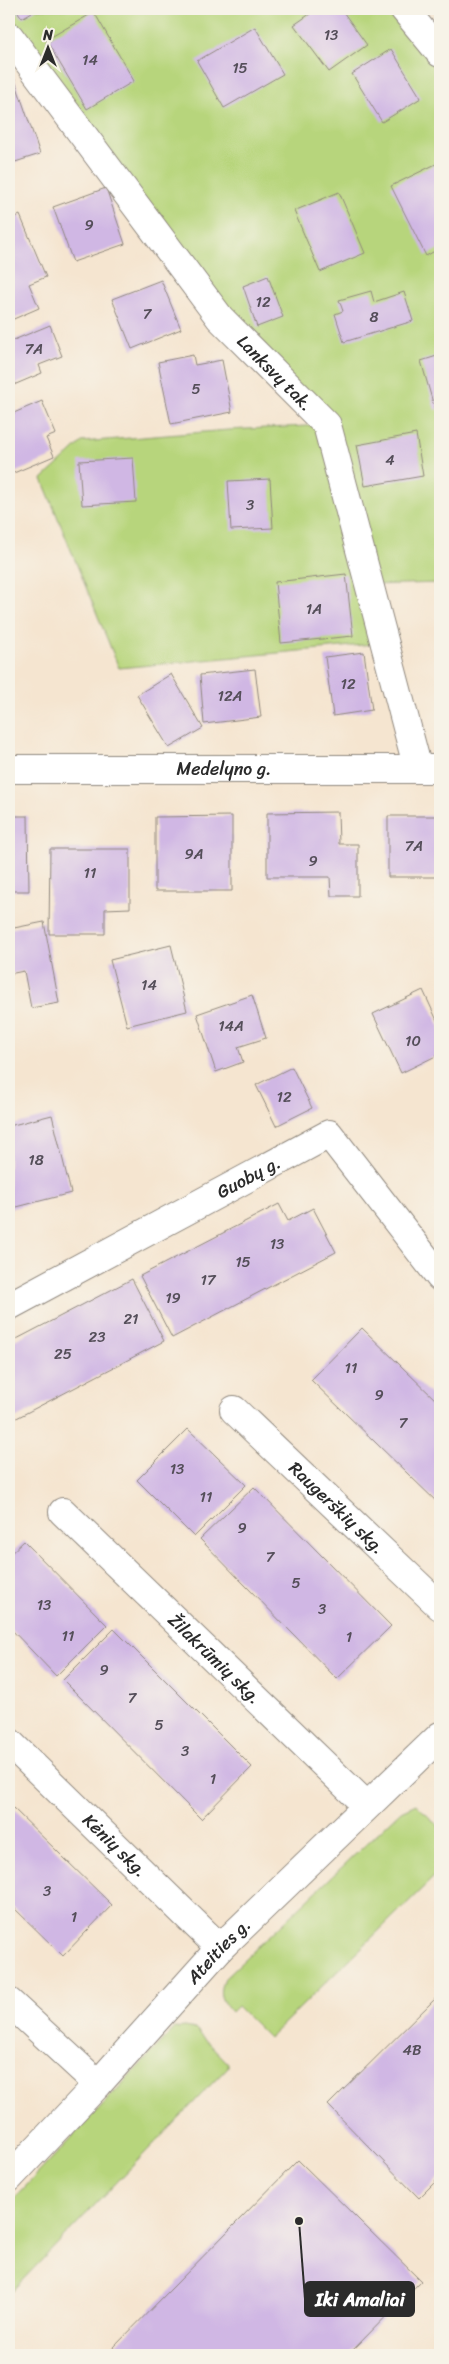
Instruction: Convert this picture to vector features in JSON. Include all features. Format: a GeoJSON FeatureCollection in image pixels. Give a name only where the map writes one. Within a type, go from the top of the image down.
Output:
{"type":"FeatureCollection","features":[{"type":"Feature","properties":{"kind":"street"},"geometry":{"type":"LineString","coordinates":[[404,9],[440,53]]}},
{"type":"Feature","properties":{"kind":"street","name":"Lanksvų tak."},"geometry":{"type":"LineString","coordinates":[[9,36],[220,318],[327,425],[429,769]]}},
{"type":"Feature","properties":{"kind":"street","name":"Medelyno g."},"geometry":{"type":"LineString","coordinates":[[9,769],[429,769]]}},
{"type":"Feature","properties":{"kind":"street","name":"Guobų g."},"geometry":{"type":"LineString","coordinates":[[9,1306],[329,1134],[440,1277]]}},
{"type":"Feature","properties":{"kind":"street","name":"Raugerškių skg."},"geometry":{"type":"LineString","coordinates":[[234,1410],[440,1606]]}},
{"type":"Feature","properties":{"kind":"street","name":"Žilakrūmių skg."},"geometry":{"type":"LineString","coordinates":[[63,1512],[366,1805]]}},
{"type":"Feature","properties":{"kind":"street","name":"Ateities g."},"geometry":{"type":"LineString","coordinates":[[9,2178],[98,2084],[220,1948],[366,1805],[440,1736]]}},
{"type":"Feature","properties":{"kind":"street","name":"Kėnių skg."},"geometry":{"type":"LineString","coordinates":[[9,1742],[220,1948]]}},
{"type":"Feature","properties":{"kind":"street"},"geometry":{"type":"LineString","coordinates":[[9,2002],[98,2084]]}},
{"type":"Feature","properties":{"kind":"green space"},"geometry":{"type":"Polygon","coordinates":[[[9,9],[404,9],[440,53],[440,583],[369,585],[384,643],[119,668],[42,479],[82,442],[228,430],[326,425],[220,318],[9,36],[9,9]]]}},
{"type":"Feature","properties":{"kind":"green space"},"geometry":{"type":"Polygon","coordinates":[[[416,1804],[440,1828],[440,1871],[269,2038],[237,2006],[231,2012],[221,1997],[224,1979],[401,1811],[416,1804]]]}},
{"type":"Feature","properties":{"kind":"green space"},"geometry":{"type":"Polygon","coordinates":[[[175,2028],[195,2029],[228,2063],[228,2067],[9,2294],[9,2204],[175,2028]]]}},
{"type":"Feature","properties":{"kind":"building"},"geometry":{"type":"Polygon","coordinates":[[[16,9],[37,9],[22,18],[16,9]]]}},
{"type":"Feature","properties":{"kind":"building"},"geometry":{"type":"Polygon","coordinates":[[[317,9],[341,9],[367,45],[329,72],[294,25],[317,9]]]}},
{"type":"Feature","properties":{"kind":"building"},"geometry":{"type":"Polygon","coordinates":[[[94,12],[134,81],[87,109],[46,40],[94,12]]]}},
{"type":"Feature","properties":{"kind":"building"},"geometry":{"type":"Polygon","coordinates":[[[255,27],[283,74],[224,108],[197,61],[255,27]]]}},
{"type":"Feature","properties":{"kind":"building"},"geometry":{"type":"Polygon","coordinates":[[[391,49],[421,98],[382,122],[352,74],[391,49]]]}},
{"type":"Feature","properties":{"kind":"building"},"geometry":{"type":"Polygon","coordinates":[[[13,75],[40,154],[9,164],[9,76],[13,75]]]}},
{"type":"Feature","properties":{"kind":"building"},"geometry":{"type":"Polygon","coordinates":[[[440,162],[440,248],[426,256],[391,186],[440,162]]]}},
{"type":"Feature","properties":{"kind":"building"},"geometry":{"type":"Polygon","coordinates":[[[106,188],[125,244],[73,262],[53,207],[106,188]]]}},
{"type":"Feature","properties":{"kind":"building"},"geometry":{"type":"Polygon","coordinates":[[[339,192],[365,253],[320,272],[294,211],[339,192]]]}},
{"type":"Feature","properties":{"kind":"building"},"geometry":{"type":"Polygon","coordinates":[[[20,215],[46,277],[29,284],[39,308],[9,321],[9,220],[20,215]]]}},
{"type":"Feature","properties":{"kind":"building"},"geometry":{"type":"Polygon","coordinates":[[[268,276],[283,317],[257,327],[243,286],[268,276]]]}},
{"type":"Feature","properties":{"kind":"building"},"geometry":{"type":"Polygon","coordinates":[[[161,280],[181,329],[132,349],[112,299],[161,280]]]}},
{"type":"Feature","properties":{"kind":"building"},"geometry":{"type":"Polygon","coordinates":[[[371,291],[374,302],[404,292],[413,321],[344,342],[335,314],[343,311],[339,300],[371,291]]]}},
{"type":"Feature","properties":{"kind":"building"},"geometry":{"type":"Polygon","coordinates":[[[50,325],[62,356],[39,365],[42,373],[9,387],[9,342],[50,325]]]}},
{"type":"Feature","properties":{"kind":"building"},"geometry":{"type":"Polygon","coordinates":[[[193,355],[195,365],[222,360],[232,412],[171,424],[158,362],[193,355]]]}},
{"type":"Feature","properties":{"kind":"building"},"geometry":{"type":"Polygon","coordinates":[[[440,355],[440,408],[435,410],[421,361],[440,355]]]}},
{"type":"Feature","properties":{"kind":"building"},"geometry":{"type":"Polygon","coordinates":[[[42,401],[56,434],[46,438],[54,456],[9,475],[9,415],[42,401]]]}},
{"type":"Feature","properties":{"kind":"building"},"geometry":{"type":"Polygon","coordinates":[[[416,434],[423,476],[365,486],[357,445],[416,434]]]}},
{"type":"Feature","properties":{"kind":"building"},"geometry":{"type":"Polygon","coordinates":[[[133,458],[136,502],[82,505],[79,461],[133,458]]]}},
{"type":"Feature","properties":{"kind":"building"},"geometry":{"type":"Polygon","coordinates":[[[270,479],[273,528],[231,530],[228,481],[270,479]]]}},
{"type":"Feature","properties":{"kind":"building"},"geometry":{"type":"Polygon","coordinates":[[[346,574],[353,636],[281,643],[275,582],[346,574]]]}},
{"type":"Feature","properties":{"kind":"building"},"geometry":{"type":"Polygon","coordinates":[[[364,652],[372,710],[333,716],[325,657],[364,652]]]}},
{"type":"Feature","properties":{"kind":"building"},"geometry":{"type":"Polygon","coordinates":[[[255,669],[261,717],[204,724],[200,675],[255,669]]]}},
{"type":"Feature","properties":{"kind":"building"},"geometry":{"type":"Polygon","coordinates":[[[171,674],[203,728],[169,748],[137,695],[171,674]]]}},
{"type":"Feature","properties":{"kind":"building"},"geometry":{"type":"Polygon","coordinates":[[[338,812],[339,844],[358,844],[358,896],[331,896],[330,877],[267,877],[267,813],[338,812]]]}},
{"type":"Feature","properties":{"kind":"building"},"geometry":{"type":"Polygon","coordinates":[[[9,816],[28,816],[29,891],[9,891],[9,816]]]}},
{"type":"Feature","properties":{"kind":"building"},"geometry":{"type":"Polygon","coordinates":[[[232,816],[232,891],[155,891],[155,817],[232,816]]]}},
{"type":"Feature","properties":{"kind":"building"},"geometry":{"type":"Polygon","coordinates":[[[388,816],[440,816],[440,877],[388,877],[388,816]]]}},
{"type":"Feature","properties":{"kind":"building"},"geometry":{"type":"Polygon","coordinates":[[[50,849],[130,849],[130,908],[105,909],[105,934],[49,934],[50,849]]]}},
{"type":"Feature","properties":{"kind":"building"},"geometry":{"type":"Polygon","coordinates":[[[44,922],[59,1003],[31,1008],[24,971],[9,974],[9,929],[44,922]]]}},
{"type":"Feature","properties":{"kind":"building"},"geometry":{"type":"Polygon","coordinates":[[[171,945],[187,1011],[127,1026],[110,960],[171,945]]]}},
{"type":"Feature","properties":{"kind":"building"},"geometry":{"type":"Polygon","coordinates":[[[423,990],[440,1027],[440,1054],[401,1073],[373,1014],[423,990]]]}},
{"type":"Feature","properties":{"kind":"building"},"geometry":{"type":"Polygon","coordinates":[[[252,995],[266,1038],[238,1047],[243,1062],[216,1072],[197,1014],[252,995]]]}},
{"type":"Feature","properties":{"kind":"building"},"geometry":{"type":"Polygon","coordinates":[[[292,1067],[312,1108],[276,1126],[256,1085],[292,1067]]]}},
{"type":"Feature","properties":{"kind":"building"},"geometry":{"type":"Polygon","coordinates":[[[52,1115],[71,1193],[9,1209],[9,1126],[52,1115]]]}},
{"type":"Feature","properties":{"kind":"building"},"geometry":{"type":"Polygon","coordinates":[[[279,1204],[288,1221],[313,1208],[336,1252],[172,1338],[140,1276],[279,1204]]]}},
{"type":"Feature","properties":{"kind":"building"},"geometry":{"type":"Polygon","coordinates":[[[132,1279],[164,1341],[9,1422],[9,1343],[132,1279]]]}},
{"type":"Feature","properties":{"kind":"building"},"geometry":{"type":"Polygon","coordinates":[[[362,1328],[440,1404],[440,1505],[311,1380],[362,1328]]]}},
{"type":"Feature","properties":{"kind":"building"},"geometry":{"type":"Polygon","coordinates":[[[188,1429],[246,1485],[194,1537],[137,1480],[188,1429]]]}},
{"type":"Feature","properties":{"kind":"building"},"geometry":{"type":"Polygon","coordinates":[[[254,1487],[391,1626],[337,1679],[200,1539],[254,1487]]]}},
{"type":"Feature","properties":{"kind":"building"},"geometry":{"type":"Polygon","coordinates":[[[24,1541],[107,1625],[56,1676],[9,1627],[9,1555],[24,1541]]]}},
{"type":"Feature","properties":{"kind":"building"},"geometry":{"type":"Polygon","coordinates":[[[114,1629],[252,1767],[201,1819],[63,1680],[114,1629]]]}},
{"type":"Feature","properties":{"kind":"building"},"geometry":{"type":"Polygon","coordinates":[[[9,1804],[112,1905],[63,1956],[9,1903],[9,1804]]]}},
{"type":"Feature","properties":{"kind":"building"},"geometry":{"type":"Polygon","coordinates":[[[440,1994],[440,2177],[419,2198],[328,2105],[440,1994]]]}},
{"type":"Feature","properties":{"kind":"building"},"geometry":{"type":"Polygon","coordinates":[[[298,2160],[421,2281],[348,2355],[112,2355],[109,2352],[298,2160]]]}},
{"type":"Feature","properties":{"kind":"place","name":"Iki Amaliai"},"geometry":{"type":"Point","coordinates":[299,2221]}}]}
